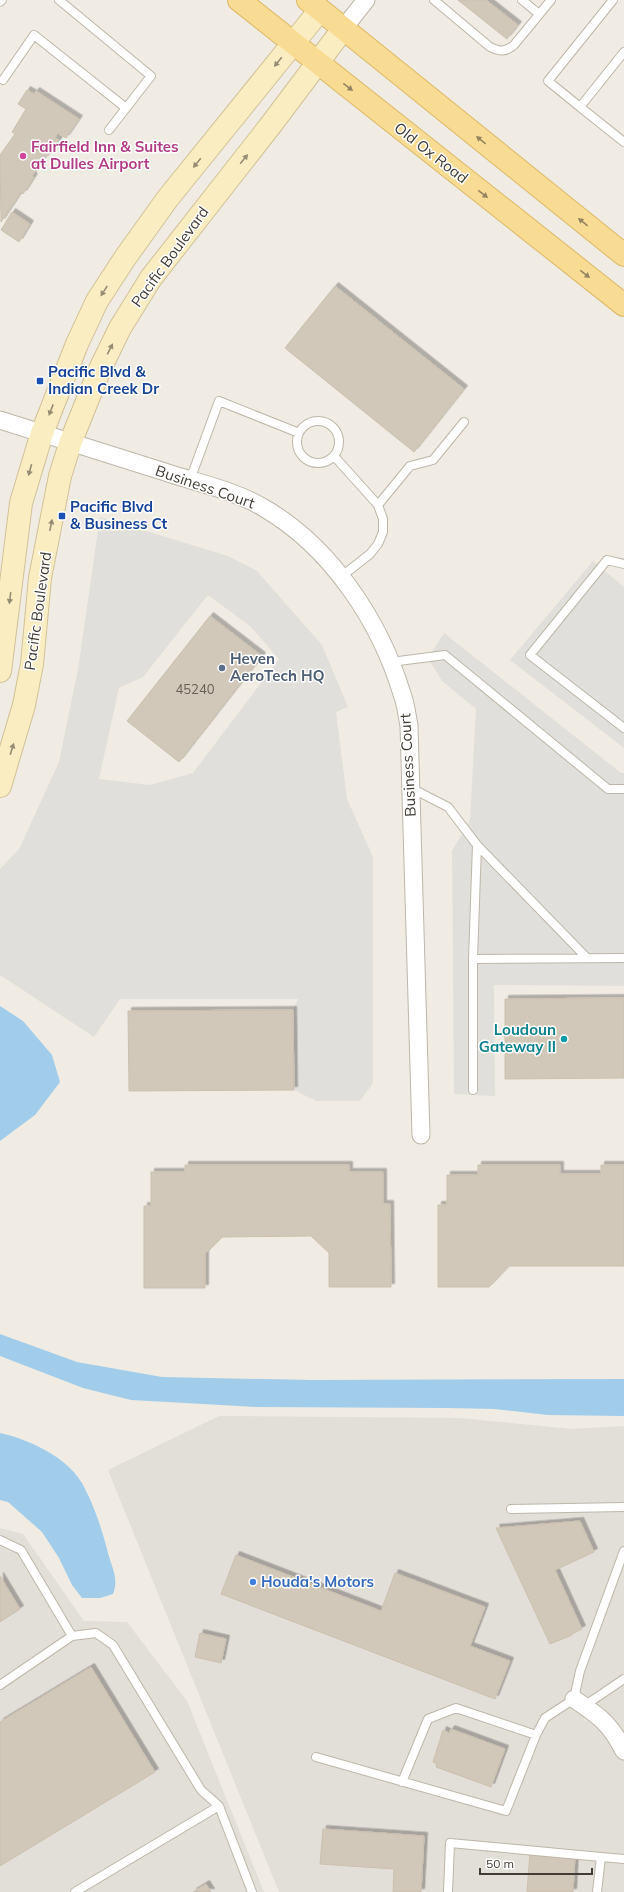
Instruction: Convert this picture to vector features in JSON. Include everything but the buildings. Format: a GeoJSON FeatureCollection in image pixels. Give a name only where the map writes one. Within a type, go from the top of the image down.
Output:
{"type":"FeatureCollection","features":[{"type":"Feature","properties":{"kind":"main road","name":"Old Ox Road"},"geometry":{"type":"LineString","coordinates":[[239,0],[624,305]]}},
{"type":"Feature","properties":{"kind":"main road","name":"Pacific Boulevard"},"geometry":{"type":"LineString","coordinates":[[0,671],[21,503],[42,433],[76,344],[98,301],[125,258],[168,198],[293,43],[319,3]]}},
{"type":"Feature","properties":{"kind":"main road"},"geometry":{"type":"LineString","coordinates":[[319,3],[343,29],[624,255]]}},
{"type":"Feature","properties":{"kind":"main road","name":"Pacific Boulevard"},"geometry":{"type":"LineString","coordinates":[[0,786],[24,704],[33,657],[40,578],[60,476],[85,402],[103,362],[120,328],[150,278],[270,126],[343,29]]}},
{"type":"Feature","properties":{"kind":"street","name":"Pacific Boulevard"},"geometry":{"type":"LineString","coordinates":[[343,29],[366,0]]}},
{"type":"Feature","properties":{"kind":"street","name":"Business Court"},"geometry":{"type":"LineString","coordinates":[[0,420],[71,441],[222,490],[264,508],[299,533],[342,576],[373,624],[403,694],[409,726],[421,1134]]}},
{"type":"Feature","properties":{"kind":"street"},"geometry":{"type":"LineString","coordinates":[[579,1703],[608,1724],[617,1736],[624,1751]]}},
{"type":"Feature","properties":{"kind":"lane"},"geometry":{"type":"LineString","coordinates":[[59,0],[151,76],[109,130]]}},
{"type":"Feature","properties":{"kind":"lane"},"geometry":{"type":"LineString","coordinates":[[434,0],[490,47],[499,51],[508,50],[514,45],[551,0]]}},
{"type":"Feature","properties":{"kind":"lane"},"geometry":{"type":"LineString","coordinates":[[522,0],[539,14]]}},
{"type":"Feature","properties":{"kind":"lane"},"geometry":{"type":"LineString","coordinates":[[613,0],[548,81],[624,142]]}},
{"type":"Feature","properties":{"kind":"lane"},"geometry":{"type":"LineString","coordinates":[[3,80],[34,35],[126,108]]}},
{"type":"Feature","properties":{"kind":"lane"},"geometry":{"type":"LineString","coordinates":[[580,107],[624,52]]}},
{"type":"Feature","properties":{"kind":"lane"},"geometry":{"type":"LineString","coordinates":[[190,480],[219,401],[299,433]]}},
{"type":"Feature","properties":{"kind":"lane"},"geometry":{"type":"LineString","coordinates":[[315,420],[324,421],[331,425],[338,434],[338,449],[334,456],[325,462],[318,463],[310,461],[304,458],[297,446],[299,433],[306,424],[315,420]]}},
{"type":"Feature","properties":{"kind":"lane"},"geometry":{"type":"LineString","coordinates":[[378,505],[410,466],[433,460],[464,422]]}},
{"type":"Feature","properties":{"kind":"lane"},"geometry":{"type":"LineString","coordinates":[[334,456],[378,505],[383,519],[383,532],[378,544],[370,554],[342,576]]}},
{"type":"Feature","properties":{"kind":"lane"},"geometry":{"type":"LineString","coordinates":[[624,564],[607,560],[530,655],[624,728]]}},
{"type":"Feature","properties":{"kind":"lane"},"geometry":{"type":"LineString","coordinates":[[390,662],[445,655],[608,789],[624,789]]}},
{"type":"Feature","properties":{"kind":"lane"},"geometry":{"type":"LineString","coordinates":[[411,788],[448,807],[477,845],[587,958]]}},
{"type":"Feature","properties":{"kind":"lane"},"geometry":{"type":"LineString","coordinates":[[473,1090],[473,959],[477,845]]}},
{"type":"Feature","properties":{"kind":"lane"},"geometry":{"type":"LineString","coordinates":[[473,959],[624,958]]}},
{"type":"Feature","properties":{"kind":"lane"},"geometry":{"type":"LineString","coordinates":[[512,1509],[624,1507]]}},
{"type":"Feature","properties":{"kind":"lane"},"geometry":{"type":"LineString","coordinates":[[0,1540],[21,1550],[72,1636]]}},
{"type":"Feature","properties":{"kind":"lane"},"geometry":{"type":"LineString","coordinates":[[579,1703],[580,1671],[624,1550]]}},
{"type":"Feature","properties":{"kind":"lane"},"geometry":{"type":"LineString","coordinates":[[0,1686],[72,1636],[96,1633],[113,1645],[201,1790],[219,1806],[252,1892]]}},
{"type":"Feature","properties":{"kind":"lane"},"geometry":{"type":"LineString","coordinates":[[316,1757],[506,1810],[536,1735],[545,1718],[579,1703],[624,1679]]}},
{"type":"Feature","properties":{"kind":"lane"},"geometry":{"type":"LineString","coordinates":[[402,1782],[428,1719],[456,1708],[536,1735]]}},
{"type":"Feature","properties":{"kind":"lane"},"geometry":{"type":"LineString","coordinates":[[75,1892],[219,1806]]}},
{"type":"Feature","properties":{"kind":"lane"},"geometry":{"type":"LineString","coordinates":[[448,1892],[450,1843],[624,1859]]}},
{"type":"Feature","properties":{"kind":"lane"},"geometry":{"type":"LineString","coordinates":[[597,1892],[601,1857]]}},
{"type":"Feature","properties":{"kind":"shaded area"},"geometry":{"type":"Polygon","coordinates":[[[100,517],[228,556],[257,571],[322,645],[348,707],[336,712],[347,799],[373,857],[373,1083],[360,1101],[316,1101],[294,1090],[293,1010],[298,999],[120,999],[94,1037],[0,975],[0,869],[19,849],[59,762],[78,669],[100,517]],[[208,595],[143,677],[119,688],[99,779],[150,785],[193,773],[279,659],[250,626],[208,595]]]}},
{"type":"Feature","properties":{"kind":"shaded area"},"geometry":{"type":"Polygon","coordinates":[[[593,561],[624,587],[624,748],[510,660],[593,561]]]}},
{"type":"Feature","properties":{"kind":"shaded area"},"geometry":{"type":"Polygon","coordinates":[[[444,633],[621,773],[624,773],[624,986],[494,985],[495,1096],[454,1094],[452,851],[470,820],[476,709],[442,681],[428,658],[444,633]]]}},
{"type":"Feature","properties":{"kind":"shaded area"},"geometry":{"type":"Polygon","coordinates":[[[219,1416],[460,1418],[572,1429],[624,1426],[624,1892],[279,1892],[108,1470],[219,1416]]]}},
{"type":"Feature","properties":{"kind":"shaded area"},"geometry":{"type":"Polygon","coordinates":[[[0,1528],[23,1534],[84,1621],[127,1622],[187,1701],[264,1892],[0,1892],[0,1528]]]}},
{"type":"Feature","properties":{"kind":"water"},"geometry":{"type":"Polygon","coordinates":[[[0,1006],[23,1021],[52,1055],[60,1082],[35,1115],[0,1141],[0,1006]]]}},
{"type":"Feature","properties":{"kind":"water"},"geometry":{"type":"Polygon","coordinates":[[[0,1334],[77,1362],[162,1377],[312,1380],[624,1379],[624,1416],[548,1415],[494,1409],[256,1407],[131,1400],[83,1388],[0,1356],[0,1334]]]}},
{"type":"Feature","properties":{"kind":"water"},"geometry":{"type":"Polygon","coordinates":[[[0,1433],[23,1440],[46,1450],[67,1465],[82,1483],[97,1517],[113,1569],[115,1589],[113,1594],[100,1598],[82,1598],[72,1585],[59,1558],[42,1532],[8,1502],[0,1500],[0,1433]]]}},
{"type":"Feature","properties":{"kind":"place","name":"Fairfield Inn & Suites at Dulles Airport"},"geometry":{"type":"Point","coordinates":[23,156]}},
{"type":"Feature","properties":{"kind":"place","name":"Pacific Blvd & Indian Creek Dr"},"geometry":{"type":"Point","coordinates":[40,381]}},
{"type":"Feature","properties":{"kind":"place","name":"Pacific Blvd & Business Ct"},"geometry":{"type":"Point","coordinates":[62,516]}},
{"type":"Feature","properties":{"kind":"place","name":"Heven AeroTech HQ"},"geometry":{"type":"Point","coordinates":[222,668]}},
{"type":"Feature","properties":{"kind":"place","name":"Loudoun Gateway II"},"geometry":{"type":"Point","coordinates":[564,1039]}},
{"type":"Feature","properties":{"kind":"place","name":"Houda's Motors"},"geometry":{"type":"Point","coordinates":[253,1582]}}]}
